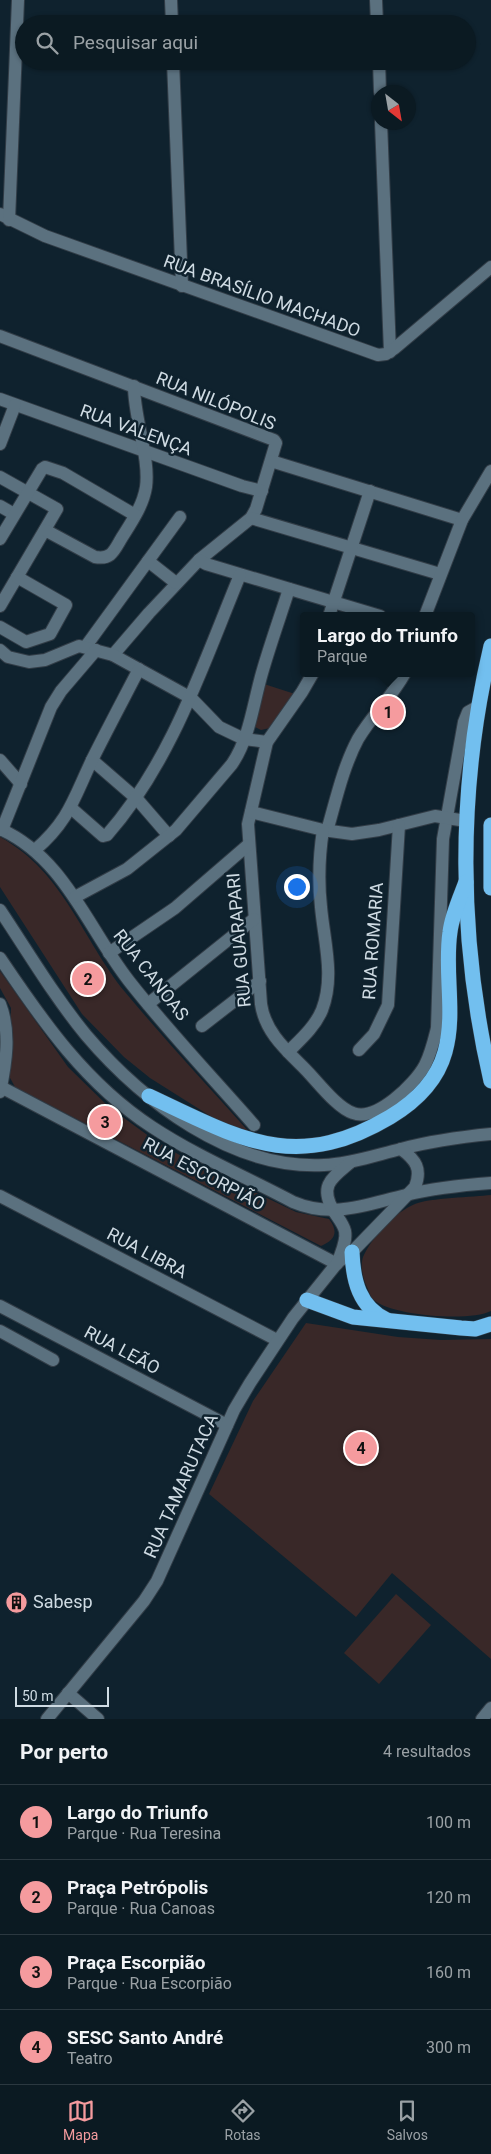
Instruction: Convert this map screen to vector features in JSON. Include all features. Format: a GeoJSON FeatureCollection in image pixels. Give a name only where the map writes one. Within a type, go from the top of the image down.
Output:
{"type":"FeatureCollection","features":[{"type":"Feature","properties":{"kind":"highway"},"geometry":{"type":"LineString","coordinates":[[491,646],[477,707],[466,821],[466,882],[474,982],[478,1018],[491,1081]]}},
{"type":"Feature","properties":{"kind":"highway"},"geometry":{"type":"LineString","coordinates":[[491,825],[491,888]]}},
{"type":"Feature","properties":{"kind":"highway"},"geometry":{"type":"LineString","coordinates":[[149,1096],[230,1135],[266,1145],[285,1147],[309,1147],[344,1139],[380,1123],[406,1106],[428,1085],[445,1053],[450,1017],[450,930],[466,882]]}},
{"type":"Feature","properties":{"kind":"highway"},"geometry":{"type":"LineString","coordinates":[[352,1252],[353,1275],[361,1297],[378,1316],[390,1322]]}},
{"type":"Feature","properties":{"kind":"highway"},"geometry":{"type":"LineString","coordinates":[[307,1300],[345,1315],[390,1322],[461,1328],[475,1328],[491,1324]]}},
{"type":"Feature","properties":{"kind":"street"},"geometry":{"type":"LineString","coordinates":[[17,15],[18,0]]}},
{"type":"Feature","properties":{"kind":"street"},"geometry":{"type":"LineString","coordinates":[[171,0],[172,15]]}},
{"type":"Feature","properties":{"kind":"street"},"geometry":{"type":"LineString","coordinates":[[376,0],[377,15]]}},
{"type":"Feature","properties":{"kind":"street"},"geometry":{"type":"LineString","coordinates":[[5,217],[15,50]]}},
{"type":"Feature","properties":{"kind":"street"},"geometry":{"type":"LineString","coordinates":[[173,70],[182,286]]}},
{"type":"Feature","properties":{"kind":"street"},"geometry":{"type":"LineString","coordinates":[[379,70],[380,85]]}},
{"type":"Feature","properties":{"kind":"street"},"geometry":{"type":"LineString","coordinates":[[381,130],[390,352]]}},
{"type":"Feature","properties":{"kind":"street","name":"RUA BRASÍLIO MACHADO"},"geometry":{"type":"LineString","coordinates":[[5,217],[45,236],[374,354],[382,355],[390,352]]}},
{"type":"Feature","properties":{"kind":"street"},"geometry":{"type":"LineString","coordinates":[[390,352],[491,267]]}},
{"type":"Feature","properties":{"kind":"street","name":"RUA NILÓPOLIS"},"geometry":{"type":"LineString","coordinates":[[0,336],[274,440],[276,446],[262,491],[251,518],[199,560],[176,583],[114,656]]}},
{"type":"Feature","properties":{"kind":"street"},"geometry":{"type":"LineString","coordinates":[[45,530],[96,557],[104,558],[112,554],[135,515],[146,487],[142,450],[134,410],[134,386]]}},
{"type":"Feature","properties":{"kind":"street","name":"RUA VALENÇA"},"geometry":{"type":"LineString","coordinates":[[0,399],[242,486],[262,491]]}},
{"type":"Feature","properties":{"kind":"street"},"geometry":{"type":"LineString","coordinates":[[0,444],[15,405]]}},
{"type":"Feature","properties":{"kind":"street"},"geometry":{"type":"LineString","coordinates":[[271,461],[462,520]]}},
{"type":"Feature","properties":{"kind":"street"},"geometry":{"type":"LineString","coordinates":[[0,539],[43,467],[63,473],[135,515]]}},
{"type":"Feature","properties":{"kind":"street"},"geometry":{"type":"LineString","coordinates":[[426,612],[462,520],[491,471]]}},
{"type":"Feature","properties":{"kind":"street"},"geometry":{"type":"LineString","coordinates":[[0,477],[57,509],[0,606]]}},
{"type":"Feature","properties":{"kind":"street"},"geometry":{"type":"LineString","coordinates":[[330,612],[370,491]]}},
{"type":"Feature","properties":{"kind":"street"},"geometry":{"type":"LineString","coordinates":[[0,506],[14,514]]}},
{"type":"Feature","properties":{"kind":"street"},"geometry":{"type":"LineString","coordinates":[[1,830],[51,707],[148,561],[180,517]]}},
{"type":"Feature","properties":{"kind":"street"},"geometry":{"type":"LineString","coordinates":[[251,518],[440,574]]}},
{"type":"Feature","properties":{"kind":"street"},"geometry":{"type":"LineString","coordinates":[[199,560],[240,575],[365,612]]}},
{"type":"Feature","properties":{"kind":"street"},"geometry":{"type":"LineString","coordinates":[[148,561],[176,583]]}},
{"type":"Feature","properties":{"kind":"street"},"geometry":{"type":"LineString","coordinates":[[71,808],[102,836],[107,835],[137,799],[191,698],[240,575]]}},
{"type":"Feature","properties":{"kind":"street"},"geometry":{"type":"LineString","coordinates":[[0,627],[26,642],[50,634],[66,605],[17,577]]}},
{"type":"Feature","properties":{"kind":"street"},"geometry":{"type":"LineString","coordinates":[[75,897],[127,869],[169,836],[239,754],[261,674],[289,589]]}},
{"type":"Feature","properties":{"kind":"street"},"geometry":{"type":"LineString","coordinates":[[0,650],[15,660],[34,662],[53,657],[75,646],[91,648],[114,656],[191,698],[215,725],[244,739],[267,742]]}},
{"type":"Feature","properties":{"kind":"street"},"geometry":{"type":"LineString","coordinates":[[35,850],[58,829],[71,808],[92,760],[139,669]]}},
{"type":"Feature","properties":{"kind":"street","name":"RUA GUARAPARI"},"geometry":{"type":"LineString","coordinates":[[311,677],[267,742],[251,812],[248,844],[261,1004],[267,1025],[288,1052],[344,1108],[356,1114],[370,1113],[388,1103],[420,1074],[429,1057],[437,1028],[442,856],[447,818],[464,722],[468,712],[477,707]]}},
{"type":"Feature","properties":{"kind":"street"},"geometry":{"type":"LineString","coordinates":[[288,1052],[306,1034],[318,1018],[328,988],[328,970],[318,870],[325,830],[354,749],[372,718],[404,677]]}},
{"type":"Feature","properties":{"kind":"street"},"geometry":{"type":"LineString","coordinates":[[0,760],[20,784]]}},
{"type":"Feature","properties":{"kind":"street"},"geometry":{"type":"LineString","coordinates":[[92,760],[137,799],[169,836]]}},
{"type":"Feature","properties":{"kind":"street"},"geometry":{"type":"LineString","coordinates":[[251,812],[325,830],[352,834],[436,816],[466,821]]}},
{"type":"Feature","properties":{"kind":"street","name":"RUA ROMARIA"},"geometry":{"type":"LineString","coordinates":[[359,1050],[374,1034],[388,1005],[399,825]]}},
{"type":"Feature","properties":{"kind":"street","name":"RUA CANOAS"},"geometry":{"type":"LineString","coordinates":[[1,830],[35,850],[75,897],[109,953],[148,1004],[254,1124]]}},
{"type":"Feature","properties":{"kind":"street"},"geometry":{"type":"LineString","coordinates":[[109,953],[175,908],[248,844]]}},
{"type":"Feature","properties":{"kind":"street"},"geometry":{"type":"LineString","coordinates":[[0,910],[86,1034],[114,1066],[170,1113],[203,1133],[244,1152],[296,1163],[323,1165],[351,1162],[401,1148],[452,1138],[491,1134]]}},
{"type":"Feature","properties":{"kind":"street"},"geometry":{"type":"LineString","coordinates":[[148,1004],[254,919]]}},
{"type":"Feature","properties":{"kind":"street"},"geometry":{"type":"LineString","coordinates":[[0,958],[60,1044],[111,1096],[170,1138],[293,1202],[309,1208],[334,1211],[357,1208],[407,1194],[491,1183]]}},
{"type":"Feature","properties":{"kind":"street"},"geometry":{"type":"LineString","coordinates":[[202,1026],[260,980]]}},
{"type":"Feature","properties":{"kind":"street"},"geometry":{"type":"LineString","coordinates":[[0,1004],[5,1018],[7,1048],[0,1090]]}},
{"type":"Feature","properties":{"kind":"street","name":"RUA ESCORPIÃO"},"geometry":{"type":"LineString","coordinates":[[0,1090],[338,1263]]}},
{"type":"Feature","properties":{"kind":"street","name":"RUA TAMARUTACA"},"geometry":{"type":"LineString","coordinates":[[47,1719],[144,1601],[158,1581],[240,1398],[277,1340],[338,1263],[352,1252],[415,1187],[419,1172],[415,1162],[401,1148]]}},
{"type":"Feature","properties":{"kind":"street","name":"RUA TAMARUTACA"},"geometry":{"type":"LineString","coordinates":[[338,1263],[345,1234],[342,1224],[328,1199],[329,1182],[351,1162]]}},
{"type":"Feature","properties":{"kind":"street","name":"RUA LIBRA"},"geometry":{"type":"LineString","coordinates":[[0,1196],[277,1340]]}},
{"type":"Feature","properties":{"kind":"street","name":"RUA LEÃO"},"geometry":{"type":"LineString","coordinates":[[0,1306],[228,1425]]}},
{"type":"Feature","properties":{"kind":"street"},"geometry":{"type":"LineString","coordinates":[[0,1331],[53,1360]]}},
{"type":"Feature","properties":{"kind":"street"},"geometry":{"type":"LineString","coordinates":[[68,1693],[98,1719]]}},
{"type":"Feature","properties":{"kind":"street"},"geometry":{"type":"LineString","coordinates":[[482,1719],[491,1708]]}},
{"type":"Feature","properties":{"kind":"shaded area"},"geometry":{"type":"Polygon","coordinates":[[[264,684],[295,694],[270,728],[261,730],[253,726],[264,684]]]}},
{"type":"Feature","properties":{"kind":"shaded area"},"geometry":{"type":"Polygon","coordinates":[[[393,700],[396,703],[392,727],[375,719],[393,700]]]}},
{"type":"Feature","properties":{"kind":"shaded area"},"geometry":{"type":"Polygon","coordinates":[[[0,837],[22,852],[56,887],[110,972],[125,992],[249,1132],[215,1119],[150,1078],[124,1057],[82,1014],[0,887],[0,837]]]}},
{"type":"Feature","properties":{"kind":"shaded area"},"geometry":{"type":"Polygon","coordinates":[[[0,971],[68,1067],[109,1107],[150,1137],[186,1159],[296,1212],[329,1219],[335,1232],[330,1241],[321,1246],[15,1087],[9,1076],[11,1008],[0,988],[0,971]]]}},
{"type":"Feature","properties":{"kind":"shaded area"},"geometry":{"type":"Polygon","coordinates":[[[491,1195],[491,1311],[466,1316],[431,1316],[383,1306],[373,1299],[363,1276],[363,1257],[372,1241],[392,1219],[407,1208],[422,1202],[491,1195]]]}},
{"type":"Feature","properties":{"kind":"shaded area"},"geometry":{"type":"Polygon","coordinates":[[[306,1323],[398,1337],[441,1340],[491,1339],[491,1659],[392,1573],[356,1617],[209,1494],[253,1401],[306,1323]]]}},
{"type":"Feature","properties":{"kind":"shaded area"},"geometry":{"type":"Polygon","coordinates":[[[396,1594],[431,1625],[379,1684],[344,1653],[396,1594]]]}},
{"type":"Feature","properties":{"kind":"place","name":"Largo do Triunfo"},"geometry":{"type":"Point","coordinates":[388,712]}},
{"type":"Feature","properties":{"kind":"place","name":"Praça Petrópolis"},"geometry":{"type":"Point","coordinates":[88,979]}},
{"type":"Feature","properties":{"kind":"place","name":"Praça Escorpião"},"geometry":{"type":"Point","coordinates":[105,1122]}},
{"type":"Feature","properties":{"kind":"place","name":"SESC Santo André"},"geometry":{"type":"Point","coordinates":[361,1448]}},
{"type":"Feature","properties":{"kind":"place","name":"Sabesp"},"geometry":{"type":"Point","coordinates":[17,1602]}}]}
